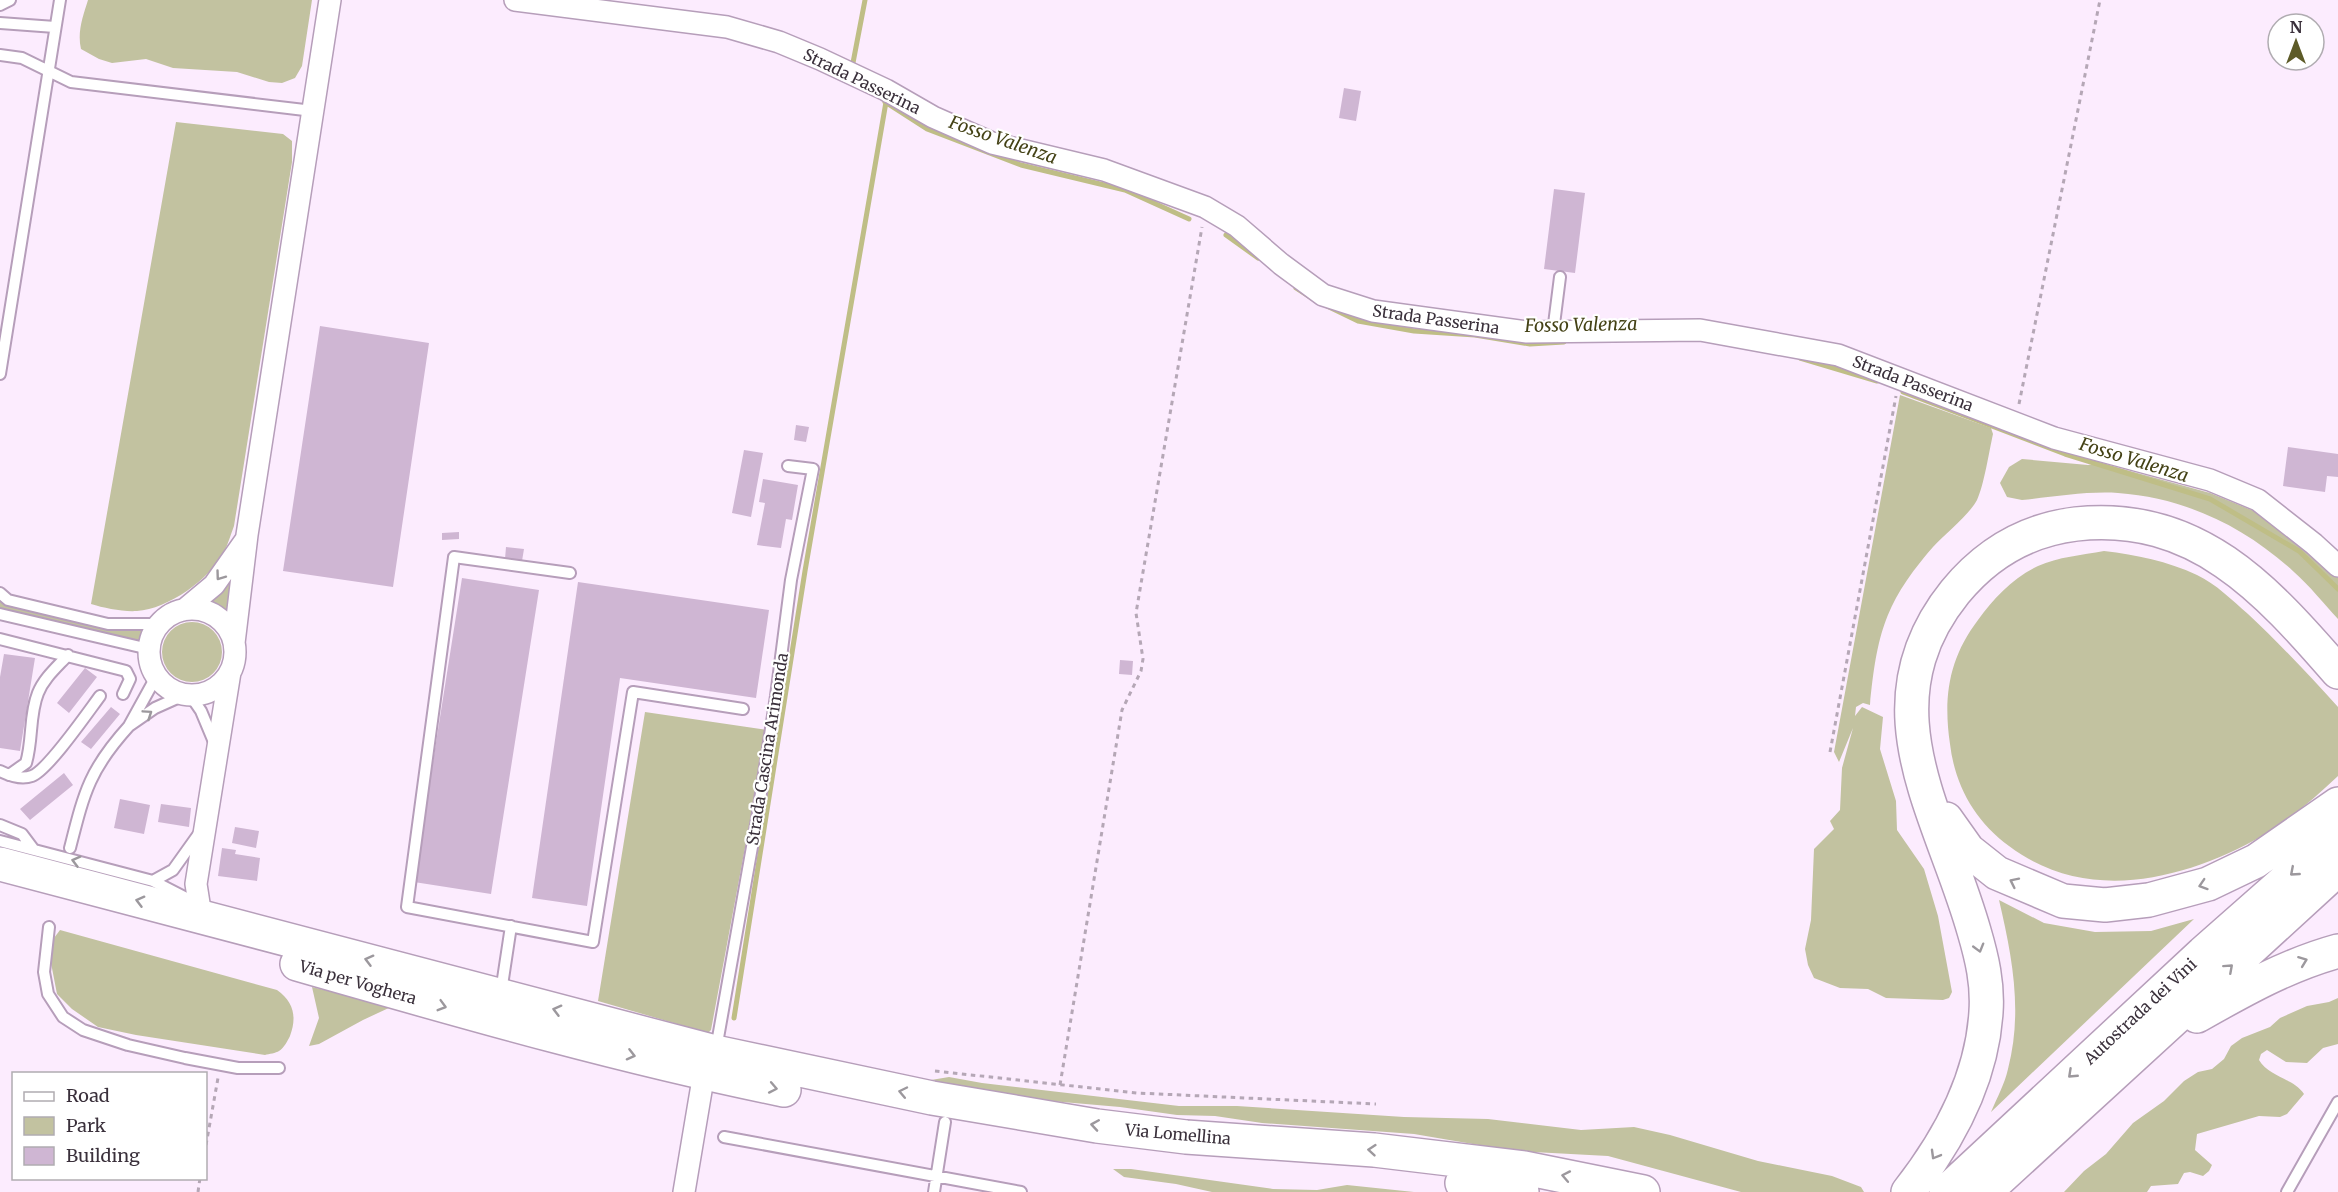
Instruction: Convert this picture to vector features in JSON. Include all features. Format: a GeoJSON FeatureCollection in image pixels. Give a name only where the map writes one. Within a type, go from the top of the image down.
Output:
{"type":"FeatureCollection","features":[{"type":"Feature","properties":{"kind":"main road"},"geometry":{"type":"LineString","coordinates":[[1908,1192],[1931,1163],[1957,1116],[1978,1064],[1986,1012],[1984,966],[1969,911],[1919,773],[1913,746],[1910,713],[1914,679],[1921,651],[1936,617],[1973,571],[2004,547],[2052,527],[2094,522],[2131,524],[2167,532],[2210,551],[2245,576],[2300,628],[2338,672]]}},
{"type":"Feature","properties":{"kind":"main road"},"geometry":{"type":"LineString","coordinates":[[1919,773],[1968,850],[1997,873],[2063,901],[2105,905],[2149,900],[2208,884],[2256,861],[2338,804]]}},
{"type":"Feature","properties":{"kind":"main road","name":"Autostrada dei Vini"},"geometry":{"type":"LineString","coordinates":[[1946,1192],[2203,953],[2338,834]]}},
{"type":"Feature","properties":{"kind":"main road","name":"Via per Voghera"},"geometry":{"type":"LineString","coordinates":[[0,864],[200,910],[501,995],[712,1067]]}},
{"type":"Feature","properties":{"kind":"main road","name":"Autostrada dei Vini"},"geometry":{"type":"LineString","coordinates":[[1986,1192],[2338,869]]}},
{"type":"Feature","properties":{"kind":"main road","name":"Via per Voghera"},"geometry":{"type":"LineString","coordinates":[[0,887],[281,960],[503,1023],[712,1067]]}},
{"type":"Feature","properties":{"kind":"main road"},"geometry":{"type":"LineString","coordinates":[[1986,1192],[2025,1166],[2197,1016],[2258,981],[2305,960],[2338,951]]}},
{"type":"Feature","properties":{"kind":"main road","name":"Via Lomellina"},"geometry":{"type":"LineString","coordinates":[[712,1067],[945,1122],[1099,1148],[1165,1156],[1387,1173],[1522,1192]]}},
{"type":"Feature","properties":{"kind":"main road","name":"Via Lomellina"},"geometry":{"type":"LineString","coordinates":[[712,1067],[932,1098],[1097,1126],[1186,1137],[1374,1149],[1524,1168],[1643,1192]]}},
{"type":"Feature","properties":{"kind":"street"},"geometry":{"type":"LineString","coordinates":[[200,910],[196,884],[216,762],[225,679],[234,658],[247,535],[330,0]]}},
{"type":"Feature","properties":{"kind":"street","name":"Strada Passerina"},"geometry":{"type":"LineString","coordinates":[[515,0],[727,27],[779,42],[886,90],[933,117],[992,143],[1104,170],[1205,207],[1237,226],[1281,264],[1323,295],[1373,311],[1527,332],[1700,330],[1838,355],[2054,438],[2210,480],[2258,500],[2338,566]]}},
{"type":"Feature","properties":{"kind":"street"},"geometry":{"type":"LineString","coordinates":[[225,679],[211,691],[187,695],[168,688],[156,677],[150,664],[149,649],[152,636],[159,624],[171,615],[184,610],[214,585],[242,546],[247,535]]}},
{"type":"Feature","properties":{"kind":"street"},"geometry":{"type":"LineString","coordinates":[[184,610],[198,610],[221,621],[229,631],[234,643]]}},
{"type":"Feature","properties":{"kind":"street"},"geometry":{"type":"LineString","coordinates":[[684,1192],[712,1067]]}},
{"type":"Feature","properties":{"kind":"lane"},"geometry":{"type":"LineString","coordinates":[[0,5],[10,0]]}},
{"type":"Feature","properties":{"kind":"lane"},"geometry":{"type":"LineString","coordinates":[[0,374],[60,0]]}},
{"type":"Feature","properties":{"kind":"lane"},"geometry":{"type":"LineString","coordinates":[[0,22],[55,27]]}},
{"type":"Feature","properties":{"kind":"lane"},"geometry":{"type":"LineString","coordinates":[[0,55],[22,58],[71,82],[313,111]]}},
{"type":"Feature","properties":{"kind":"lane"},"geometry":{"type":"LineString","coordinates":[[1554,332],[1560,277]]}},
{"type":"Feature","properties":{"kind":"lane","name":"Strada Cascina Arimonda"},"geometry":{"type":"LineString","coordinates":[[712,1067],[760,796],[792,580],[813,470],[788,466]]}},
{"type":"Feature","properties":{"kind":"lane"},"geometry":{"type":"LineString","coordinates":[[570,573],[454,557],[407,907],[593,942],[633,692],[743,709]]}},
{"type":"Feature","properties":{"kind":"lane"},"geometry":{"type":"LineString","coordinates":[[0,592],[8,600],[108,624],[159,624]]}},
{"type":"Feature","properties":{"kind":"lane"},"geometry":{"type":"LineString","coordinates":[[0,614],[149,649]]}},
{"type":"Feature","properties":{"kind":"lane"},"geometry":{"type":"LineString","coordinates":[[0,639],[126,671],[130,679],[123,694]]}},
{"type":"Feature","properties":{"kind":"lane"},"geometry":{"type":"LineString","coordinates":[[4,773],[26,763],[34,704],[39,691],[68,655]]}},
{"type":"Feature","properties":{"kind":"lane"},"geometry":{"type":"LineString","coordinates":[[129,726],[156,677]]}},
{"type":"Feature","properties":{"kind":"lane"},"geometry":{"type":"LineString","coordinates":[[216,762],[214,737],[225,679]]}},
{"type":"Feature","properties":{"kind":"lane"},"geometry":{"type":"LineString","coordinates":[[70,848],[83,796],[94,770],[129,726],[155,708],[187,695],[201,711],[214,737]]}},
{"type":"Feature","properties":{"kind":"lane"},"geometry":{"type":"LineString","coordinates":[[4,773],[23,778],[34,776],[100,696]]}},
{"type":"Feature","properties":{"kind":"lane"},"geometry":{"type":"LineString","coordinates":[[153,881],[173,870],[193,845],[207,819]]}},
{"type":"Feature","properties":{"kind":"lane"},"geometry":{"type":"LineString","coordinates":[[0,825],[22,834],[34,850]]}},
{"type":"Feature","properties":{"kind":"lane"},"geometry":{"type":"LineString","coordinates":[[0,841],[153,881],[200,910]]}},
{"type":"Feature","properties":{"kind":"lane"},"geometry":{"type":"LineString","coordinates":[[501,995],[511,926]]}},
{"type":"Feature","properties":{"kind":"lane"},"geometry":{"type":"LineString","coordinates":[[49,927],[44,982],[52,1004],[63,1017],[83,1030],[128,1045],[221,1065],[238,1068],[279,1068]]}},
{"type":"Feature","properties":{"kind":"lane"},"geometry":{"type":"LineString","coordinates":[[2287,1192],[2338,1102]]}},
{"type":"Feature","properties":{"kind":"lane"},"geometry":{"type":"LineString","coordinates":[[934,1192],[945,1122]]}},
{"type":"Feature","properties":{"kind":"lane"},"geometry":{"type":"LineString","coordinates":[[724,1137],[1022,1192]]}},
{"type":"Feature","properties":{"kind":"path"},"geometry":{"type":"LineString","coordinates":[[2016,423],[2100,0]]}},
{"type":"Feature","properties":{"kind":"path"},"geometry":{"type":"LineString","coordinates":[[1060,1084],[1122,710],[1141,671],[1143,659],[1136,614],[1205,207]]}},
{"type":"Feature","properties":{"kind":"path"},"geometry":{"type":"LineString","coordinates":[[1830,752],[1899,377]]}},
{"type":"Feature","properties":{"kind":"path"},"geometry":{"type":"LineString","coordinates":[[207,1140],[221,1065]]}},
{"type":"Feature","properties":{"kind":"path"},"geometry":{"type":"LineString","coordinates":[[931,1070],[1137,1093],[1376,1104]]}},
{"type":"Feature","properties":{"kind":"green space"},"geometry":{"type":"Polygon","coordinates":[[[88,0],[312,0],[302,66],[295,78],[282,83],[269,82],[237,72],[173,68],[146,59],[112,63],[99,59],[81,49],[80,30],[88,0]]]}},
{"type":"Feature","properties":{"kind":"green space"},"geometry":{"type":"Polygon","coordinates":[[[176,122],[283,134],[292,141],[292,162],[234,526],[228,542],[218,562],[187,591],[162,605],[149,609],[120,610],[91,604],[176,122]]]}},
{"type":"Feature","properties":{"kind":"green space"},"geometry":{"type":"Polygon","coordinates":[[[1900,395],[1991,428],[1993,434],[1977,500],[1969,512],[1933,547],[1894,602],[1880,638],[1870,705],[1863,703],[1856,707],[1855,716],[1862,707],[1883,717],[1880,749],[1896,801],[1897,830],[1924,869],[1938,916],[1952,992],[1949,998],[1943,1000],[1886,998],[1868,989],[1840,988],[1814,978],[1808,965],[1805,949],[1811,920],[1814,849],[1834,829],[1830,821],[1840,810],[1842,768],[1853,728],[1839,762],[1834,752],[1900,395]]]}},
{"type":"Feature","properties":{"kind":"green space"},"geometry":{"type":"Polygon","coordinates":[[[2022,459],[2088,465],[2101,463],[2210,493],[2254,511],[2338,578],[2338,619],[2306,583],[2275,556],[2235,529],[2191,508],[2143,496],[2118,493],[2022,500],[2007,497],[2000,483],[2009,467],[2022,459]]]}},
{"type":"Feature","properties":{"kind":"green space"},"geometry":{"type":"Polygon","coordinates":[[[2104,551],[2163,562],[2186,570],[2211,583],[2260,625],[2338,707],[2338,776],[2312,800],[2274,829],[2234,851],[2169,874],[2136,879],[2103,880],[2071,876],[2039,864],[2009,846],[1977,814],[1962,788],[1953,759],[1948,727],[1950,679],[1960,649],[1968,634],[1991,604],[2012,583],[2038,566],[2062,558],[2104,551]]]}},
{"type":"Feature","properties":{"kind":"green space"},"geometry":{"type":"Polygon","coordinates":[[[237,563],[226,620],[220,613],[202,606],[237,563]]]}},
{"type":"Feature","properties":{"kind":"green space"},"geometry":{"type":"Polygon","coordinates":[[[0,598],[151,628],[144,643],[0,610],[0,598]]]}},
{"type":"Feature","properties":{"kind":"green space"},"geometry":{"type":"Polygon","coordinates":[[[192,622],[213,631],[222,652],[213,673],[192,682],[171,673],[162,652],[171,631],[192,622]]]}},
{"type":"Feature","properties":{"kind":"green space"},"geometry":{"type":"Polygon","coordinates":[[[645,712],[767,730],[711,1030],[708,1033],[598,1001],[645,712]]]}},
{"type":"Feature","properties":{"kind":"green space"},"geometry":{"type":"Polygon","coordinates":[[[1999,900],[2044,923],[2095,932],[2151,931],[2194,919],[1991,1112],[2007,1074],[2015,1026],[2012,963],[1999,900]]]}},
{"type":"Feature","properties":{"kind":"green space"},"geometry":{"type":"Polygon","coordinates":[[[60,930],[277,990],[287,1000],[292,1010],[293,1022],[290,1036],[281,1050],[265,1055],[98,1027],[72,1009],[57,994],[51,963],[54,938],[60,930]]]}},
{"type":"Feature","properties":{"kind":"green space"},"geometry":{"type":"Polygon","coordinates":[[[312,987],[393,1006],[319,1044],[309,1046],[319,1018],[312,987]]]}},
{"type":"Feature","properties":{"kind":"green space"},"geometry":{"type":"Polygon","coordinates":[[[2338,998],[2338,1044],[2323,1048],[2307,1063],[2286,1062],[2267,1050],[2261,1054],[2259,1060],[2263,1066],[2294,1084],[2304,1094],[2287,1114],[2280,1117],[2259,1116],[2197,1134],[2195,1150],[2212,1165],[2203,1176],[2190,1172],[2184,1173],[2178,1184],[2151,1186],[2147,1192],[2064,1192],[2084,1171],[2106,1154],[2133,1123],[2164,1101],[2184,1081],[2198,1072],[2212,1069],[2224,1059],[2231,1046],[2242,1038],[2270,1027],[2280,1018],[2307,1006],[2338,998]]]}},
{"type":"Feature","properties":{"kind":"green space"},"geometry":{"type":"Polygon","coordinates":[[[949,1077],[982,1083],[1179,1106],[1237,1106],[1404,1117],[1488,1119],[1581,1130],[1634,1127],[1670,1135],[1758,1161],[1832,1176],[1861,1187],[1864,1192],[1741,1192],[1608,1156],[1514,1151],[1414,1134],[1262,1123],[1215,1116],[1177,1115],[1051,1101],[1004,1095],[931,1080],[949,1077]]]}},
{"type":"Feature","properties":{"kind":"green space"},"geometry":{"type":"Polygon","coordinates":[[[1113,1169],[1131,1169],[1273,1189],[1317,1190],[1347,1185],[1414,1192],[1212,1192],[1176,1184],[1124,1177],[1113,1169]]]}},
{"type":"Feature","properties":{"kind":"building"},"geometry":{"type":"Polygon","coordinates":[[[1344,88],[1361,91],[1356,121],[1339,118],[1344,88]]]}},
{"type":"Feature","properties":{"kind":"building"},"geometry":{"type":"Polygon","coordinates":[[[1554,189],[1585,193],[1575,273],[1544,269],[1554,189]]]}},
{"type":"Feature","properties":{"kind":"building"},"geometry":{"type":"Polygon","coordinates":[[[320,326],[429,343],[393,587],[283,571],[320,326]]]}},
{"type":"Feature","properties":{"kind":"building"},"geometry":{"type":"Polygon","coordinates":[[[796,425],[809,427],[806,442],[794,440],[796,425]]]}},
{"type":"Feature","properties":{"kind":"building"},"geometry":{"type":"Polygon","coordinates":[[[2288,447],[2338,454],[2338,477],[2327,476],[2325,492],[2283,486],[2288,447]]]}},
{"type":"Feature","properties":{"kind":"building"},"geometry":{"type":"Polygon","coordinates":[[[744,450],[763,453],[751,517],[732,513],[744,450]]]}},
{"type":"Feature","properties":{"kind":"building"},"geometry":{"type":"Polygon","coordinates":[[[763,479],[798,485],[792,520],[786,519],[781,548],[757,545],[765,503],[759,502],[763,479]]]}},
{"type":"Feature","properties":{"kind":"building"},"geometry":{"type":"Polygon","coordinates":[[[459,532],[459,539],[442,540],[442,533],[459,532]]]}},
{"type":"Feature","properties":{"kind":"building"},"geometry":{"type":"Polygon","coordinates":[[[506,547],[524,549],[522,561],[505,559],[506,547]]]}},
{"type":"Feature","properties":{"kind":"building"},"geometry":{"type":"Polygon","coordinates":[[[462,578],[539,590],[491,894],[414,882],[462,578]]]}},
{"type":"Feature","properties":{"kind":"building"},"geometry":{"type":"Polygon","coordinates":[[[578,582],[769,610],[756,698],[620,678],[587,906],[532,898],[578,582]]]}},
{"type":"Feature","properties":{"kind":"building"},"geometry":{"type":"Polygon","coordinates":[[[4,654],[35,658],[20,751],[0,748],[0,677],[4,654]]]}},
{"type":"Feature","properties":{"kind":"building"},"geometry":{"type":"Polygon","coordinates":[[[1120,660],[1133,661],[1132,675],[1119,674],[1120,660]]]}},
{"type":"Feature","properties":{"kind":"building"},"geometry":{"type":"Polygon","coordinates":[[[85,668],[97,677],[69,713],[57,703],[85,668]]]}},
{"type":"Feature","properties":{"kind":"building"},"geometry":{"type":"Polygon","coordinates":[[[111,707],[120,714],[91,749],[81,742],[111,707]]]}},
{"type":"Feature","properties":{"kind":"building"},"geometry":{"type":"Polygon","coordinates":[[[64,773],[73,785],[30,820],[20,809],[64,773]]]}},
{"type":"Feature","properties":{"kind":"building"},"geometry":{"type":"Polygon","coordinates":[[[120,799],[150,805],[144,834],[114,828],[120,799]]]}},
{"type":"Feature","properties":{"kind":"building"},"geometry":{"type":"Polygon","coordinates":[[[161,804],[191,808],[189,827],[158,822],[161,804]]]}},
{"type":"Feature","properties":{"kind":"building"},"geometry":{"type":"Polygon","coordinates":[[[235,827],[259,831],[256,848],[232,843],[235,827]]]}},
{"type":"Feature","properties":{"kind":"building"},"geometry":{"type":"Polygon","coordinates":[[[222,848],[236,850],[235,854],[260,858],[257,881],[218,876],[222,848]]]}},
{"type":"Feature","properties":{"kind":"waterway","name":"Fosso Valenza"},"geometry":{"type":"LineString","coordinates":[[852,68],[865,0]]}},
{"type":"Feature","properties":{"kind":"waterway","name":"Fosso Valenza"},"geometry":{"type":"LineString","coordinates":[[885,102],[927,129],[1021,165],[1125,190],[1189,219]]}},
{"type":"Feature","properties":{"kind":"waterway"},"geometry":{"type":"LineString","coordinates":[[734,1018],[805,571],[886,102]]}},
{"type":"Feature","properties":{"kind":"waterway","name":"Fosso Valenza"},"geometry":{"type":"LineString","coordinates":[[1226,235],[1258,258]]}},
{"type":"Feature","properties":{"kind":"waterway","name":"Fosso Valenza"},"geometry":{"type":"LineString","coordinates":[[1296,288],[1316,301]]}},
{"type":"Feature","properties":{"kind":"waterway","name":"Fosso Valenza"},"geometry":{"type":"LineString","coordinates":[[1327,306],[1358,321],[1414,331],[1475,335],[1530,344],[1564,342]]}},
{"type":"Feature","properties":{"kind":"waterway","name":"Fosso Valenza"},"geometry":{"type":"LineString","coordinates":[[1800,358],[1877,381]]}},
{"type":"Feature","properties":{"kind":"waterway","name":"Fosso Valenza"},"geometry":{"type":"LineString","coordinates":[[1903,392],[2065,454],[2210,499],[2299,551],[2338,589]]}}]}
